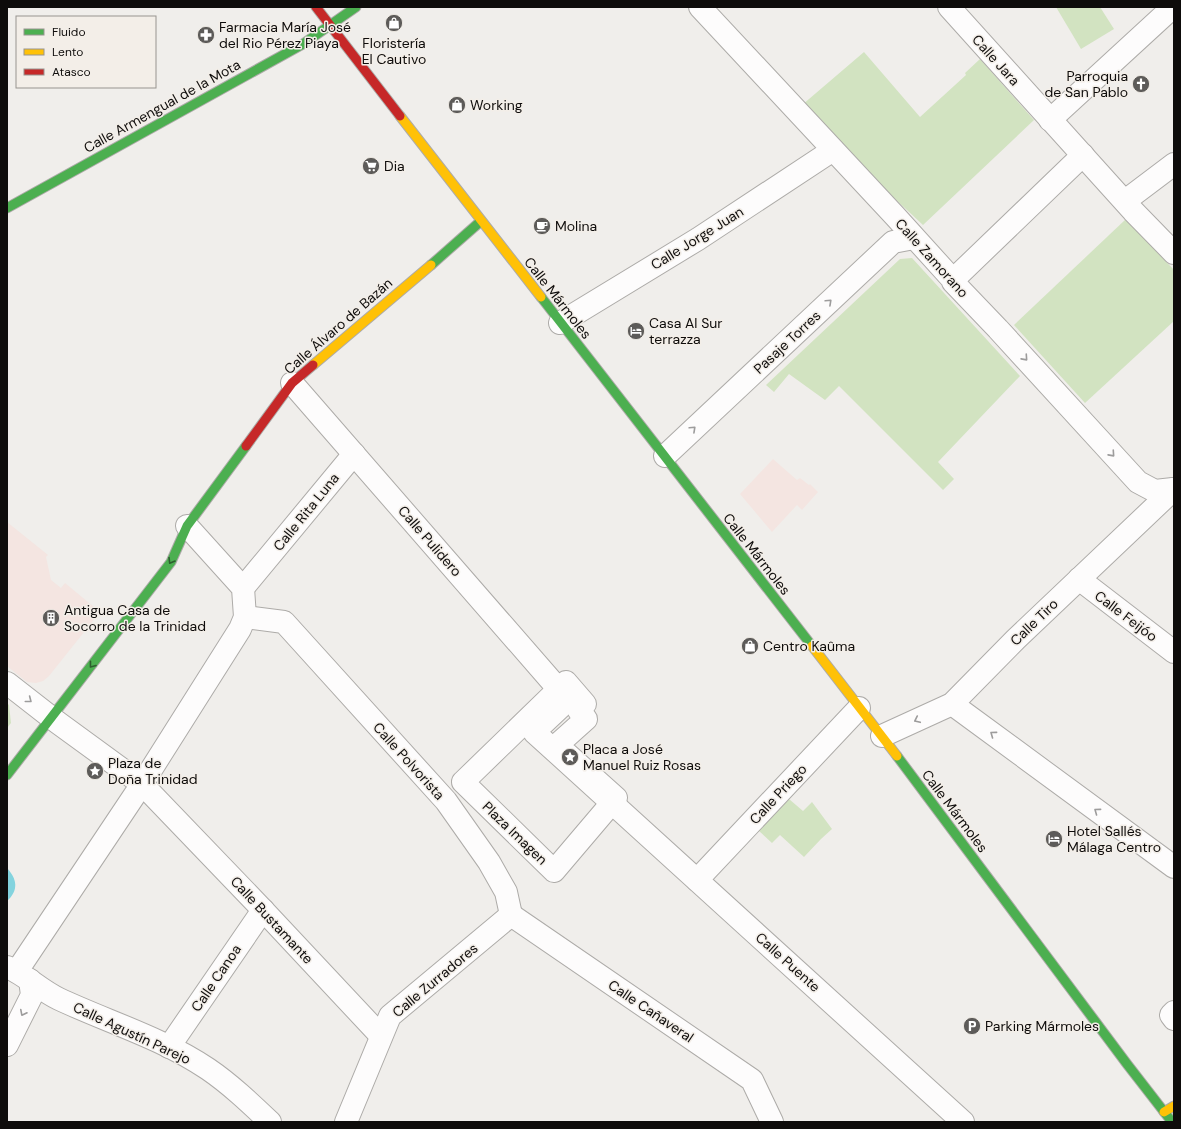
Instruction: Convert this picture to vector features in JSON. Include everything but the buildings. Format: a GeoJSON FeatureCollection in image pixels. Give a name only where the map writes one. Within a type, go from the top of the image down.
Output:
{"type":"FeatureCollection","features":[{"type":"Feature","properties":{"kind":"main road","name":"Calle Mármoles"},"geometry":{"type":"LineString","coordinates":[[316,7],[480,221],[882,736],[1172,1122]]}},
{"type":"Feature","properties":{"kind":"main road","name":"Calle Armengual de la Mota"},"geometry":{"type":"LineString","coordinates":[[7,208],[303,44],[356,7]]}},
{"type":"Feature","properties":{"kind":"main road","name":"Calle Álvaro de Bazán"},"geometry":{"type":"LineString","coordinates":[[187,526],[292,383],[452,247],[480,221]]}},
{"type":"Feature","properties":{"kind":"main road"},"geometry":{"type":"LineString","coordinates":[[7,775],[171,562],[187,526]]}},
{"type":"Feature","properties":{"kind":"main road"},"geometry":{"type":"LineString","coordinates":[[1164,1112],[1174,1106]]}},
{"type":"Feature","properties":{"kind":"street","name":"Calle Zamorano"},"geometry":{"type":"LineString","coordinates":[[700,7],[918,241],[953,280],[953,282],[1138,482],[1155,491],[1174,489]]}},
{"type":"Feature","properties":{"kind":"street","name":"Calle Jara"},"geometry":{"type":"LineString","coordinates":[[949,7],[1129,206]]}},
{"type":"Feature","properties":{"kind":"street"},"geometry":{"type":"LineString","coordinates":[[1047,116],[1104,71],[1173,7]]}},
{"type":"Feature","properties":{"kind":"street","name":"Calle Jorge Juan"},"geometry":{"type":"LineString","coordinates":[[560,323],[698,239],[833,150]]}},
{"type":"Feature","properties":{"kind":"street"},"geometry":{"type":"LineString","coordinates":[[953,280],[1083,155]]}},
{"type":"Feature","properties":{"kind":"street"},"geometry":{"type":"LineString","coordinates":[[1174,164],[1129,206],[1174,253]]}},
{"type":"Feature","properties":{"kind":"street","name":"Pasaje Torres"},"geometry":{"type":"LineString","coordinates":[[664,456],[893,242],[918,241]]}},
{"type":"Feature","properties":{"kind":"street","name":"Calle Pulidero"},"geometry":{"type":"LineString","coordinates":[[292,383],[568,700]]}},
{"type":"Feature","properties":{"kind":"street","name":"Calle Rita Luna"},"geometry":{"type":"LineString","coordinates":[[243,588],[354,454]]}},
{"type":"Feature","properties":{"kind":"street","name":"Calle Tiro"},"geometry":{"type":"LineString","coordinates":[[882,736],[952,704],[1016,639],[1174,489]]}},
{"type":"Feature","properties":{"kind":"street"},"geometry":{"type":"LineString","coordinates":[[7,1045],[32,995],[18,973],[142,784],[240,629],[245,617],[243,588],[187,526]]}},
{"type":"Feature","properties":{"kind":"street","name":"Calle Feijóo"},"geometry":{"type":"LineString","coordinates":[[1079,579],[1174,652]]}},
{"type":"Feature","properties":{"kind":"street","name":"Calle Polvorista"},"geometry":{"type":"LineString","coordinates":[[245,617],[284,622],[446,801],[492,868],[506,892],[511,915]]}},
{"type":"Feature","properties":{"kind":"street","name":"Plaza Imagen"},"geometry":{"type":"LineString","coordinates":[[566,682],[585,704],[579,711],[586,719],[557,745],[616,798],[613,802],[554,871],[463,782],[566,682]]}},
{"type":"Feature","properties":{"kind":"street","name":"Calle Bustamante"},"geometry":{"type":"LineString","coordinates":[[7,683],[142,784],[381,1036]]}},
{"type":"Feature","properties":{"kind":"street","name":"Calle Puente"},"geometry":{"type":"LineString","coordinates":[[568,700],[534,732],[613,802],[963,1122]]}},
{"type":"Feature","properties":{"kind":"street"},"geometry":{"type":"LineString","coordinates":[[952,704],[1174,867]]}},
{"type":"Feature","properties":{"kind":"street","name":"Calle Priego"},"geometry":{"type":"LineString","coordinates":[[697,880],[859,708]]}},
{"type":"Feature","properties":{"kind":"street","name":"Calle Canoa"},"geometry":{"type":"LineString","coordinates":[[169,1047],[263,910]]}},
{"type":"Feature","properties":{"kind":"street","name":"Calle Zurradores"},"geometry":{"type":"LineString","coordinates":[[346,1122],[390,1016],[511,915]]}},
{"type":"Feature","properties":{"kind":"street","name":"Calle Cañaveral"},"geometry":{"type":"LineString","coordinates":[[511,915],[752,1080],[772,1122]]}},
{"type":"Feature","properties":{"kind":"street","name":"Calle Agustín Parejo"},"geometry":{"type":"LineString","coordinates":[[18,973],[57,998],[169,1047],[206,1068],[232,1087],[270,1122]]}},
{"type":"Feature","properties":{"kind":"street"},"geometry":{"type":"LineString","coordinates":[[1174,1012],[1171,1015],[1174,1020]]}},
{"type":"Feature","properties":{"kind":"shaded area"},"geometry":{"type":"Polygon","coordinates":[[[773,459],[797,480],[800,478],[809,485],[810,484],[818,492],[802,510],[797,505],[772,532],[740,494],[773,459]]]}},
{"type":"Feature","properties":{"kind":"shaded area","name":"Antigua Casa de Socorro de la Trinidad"},"geometry":{"type":"Polygon","coordinates":[[[7,522],[48,555],[46,557],[51,580],[61,588],[65,583],[100,612],[49,676],[43,681],[36,683],[27,682],[7,666],[7,522]]]}},
{"type":"Feature","properties":{"kind":"green space"},"geometry":{"type":"Polygon","coordinates":[[[1056,7],[1100,7],[1114,29],[1081,49],[1056,7]]]}},
{"type":"Feature","properties":{"kind":"green space"},"geometry":{"type":"Polygon","coordinates":[[[864,52],[920,117],[966,75],[965,73],[980,59],[1034,120],[923,225],[863,169],[802,105],[864,52]]]}},
{"type":"Feature","properties":{"kind":"green space"},"geometry":{"type":"Polygon","coordinates":[[[1126,219],[1174,270],[1174,321],[1085,403],[1014,325],[1126,219]]]}},
{"type":"Feature","properties":{"kind":"green space"},"geometry":{"type":"Polygon","coordinates":[[[912,258],[1020,376],[938,462],[954,479],[943,490],[839,386],[825,400],[789,374],[774,392],[766,385],[900,259],[912,258]]]}},
{"type":"Feature","properties":{"kind":"green space"},"geometry":{"type":"Polygon","coordinates":[[[7,703],[9,705],[11,723],[7,728],[7,703]]]}},
{"type":"Feature","properties":{"kind":"green space"},"geometry":{"type":"Polygon","coordinates":[[[789,799],[803,811],[812,802],[832,829],[804,857],[780,835],[772,843],[759,831],[789,799]]]}},
{"type":"Feature","properties":{"kind":"water"},"geometry":{"type":"Polygon","coordinates":[[[7,868],[15,880],[15,889],[7,901],[7,868]]]}},
{"type":"Feature","properties":{"kind":"traffic: fast"},"geometry":{"type":"LineString","coordinates":[[7,208],[303,44],[356,7]]}},
{"type":"Feature","properties":{"kind":"traffic: fast"},"geometry":{"type":"LineString","coordinates":[[431,265],[481,221]]}},
{"type":"Feature","properties":{"kind":"traffic: fast"},"geometry":{"type":"LineString","coordinates":[[541,297],[812,646]]}},
{"type":"Feature","properties":{"kind":"traffic: fast"},"geometry":{"type":"LineString","coordinates":[[7,775],[171,562],[187,526],[246,446]]}},
{"type":"Feature","properties":{"kind":"traffic: fast"},"geometry":{"type":"LineString","coordinates":[[897,756],[1172,1122]]}},
{"type":"Feature","properties":{"kind":"traffic: slow"},"geometry":{"type":"LineString","coordinates":[[400,116],[541,297]]}},
{"type":"Feature","properties":{"kind":"traffic: slow"},"geometry":{"type":"LineString","coordinates":[[313,365],[431,265]]}},
{"type":"Feature","properties":{"kind":"traffic: slow"},"geometry":{"type":"LineString","coordinates":[[812,646],[897,756]]}},
{"type":"Feature","properties":{"kind":"traffic: slow"},"geometry":{"type":"LineString","coordinates":[[1164,1112],[1174,1106]]}},
{"type":"Feature","properties":{"kind":"traffic: jam"},"geometry":{"type":"LineString","coordinates":[[316,7],[400,116]]}},
{"type":"Feature","properties":{"kind":"traffic: jam"},"geometry":{"type":"LineString","coordinates":[[246,446],[292,383],[313,365]]}},
{"type":"Feature","properties":{"kind":"place","name":"Floristería El Cautivo"},"geometry":{"type":"Point","coordinates":[394,23]}},
{"type":"Feature","properties":{"kind":"place","name":"Farmacia María José del Rio Pérez Piaya"},"geometry":{"type":"Point","coordinates":[206,35]}},
{"type":"Feature","properties":{"kind":"place","name":"Parroquia de San Pablo"},"geometry":{"type":"Point","coordinates":[1141,84]}},
{"type":"Feature","properties":{"kind":"place","name":"Working"},"geometry":{"type":"Point","coordinates":[457,105]}},
{"type":"Feature","properties":{"kind":"place","name":"Dia"},"geometry":{"type":"Point","coordinates":[371,166]}},
{"type":"Feature","properties":{"kind":"place","name":"Molina"},"geometry":{"type":"Point","coordinates":[542,226]}},
{"type":"Feature","properties":{"kind":"place","name":"Casa Al Sur terrazza"},"geometry":{"type":"Point","coordinates":[636,331]}},
{"type":"Feature","properties":{"kind":"place","name":"Antigua Casa de Socorro de la Trinidad"},"geometry":{"type":"Point","coordinates":[51,618]}},
{"type":"Feature","properties":{"kind":"place","name":"Centro Kaûma"},"geometry":{"type":"Point","coordinates":[750,646]}},
{"type":"Feature","properties":{"kind":"place","name":"Placa a José Manuel Ruiz Rosas"},"geometry":{"type":"Point","coordinates":[570,757]}},
{"type":"Feature","properties":{"kind":"place","name":"Plaza de Doña Trinidad"},"geometry":{"type":"Point","coordinates":[95,771]}},
{"type":"Feature","properties":{"kind":"place","name":"Hotel Sallés Málaga Centro"},"geometry":{"type":"Point","coordinates":[1054,839]}},
{"type":"Feature","properties":{"kind":"place","name":"Parking Mármoles"},"geometry":{"type":"Point","coordinates":[972,1026]}}]}
